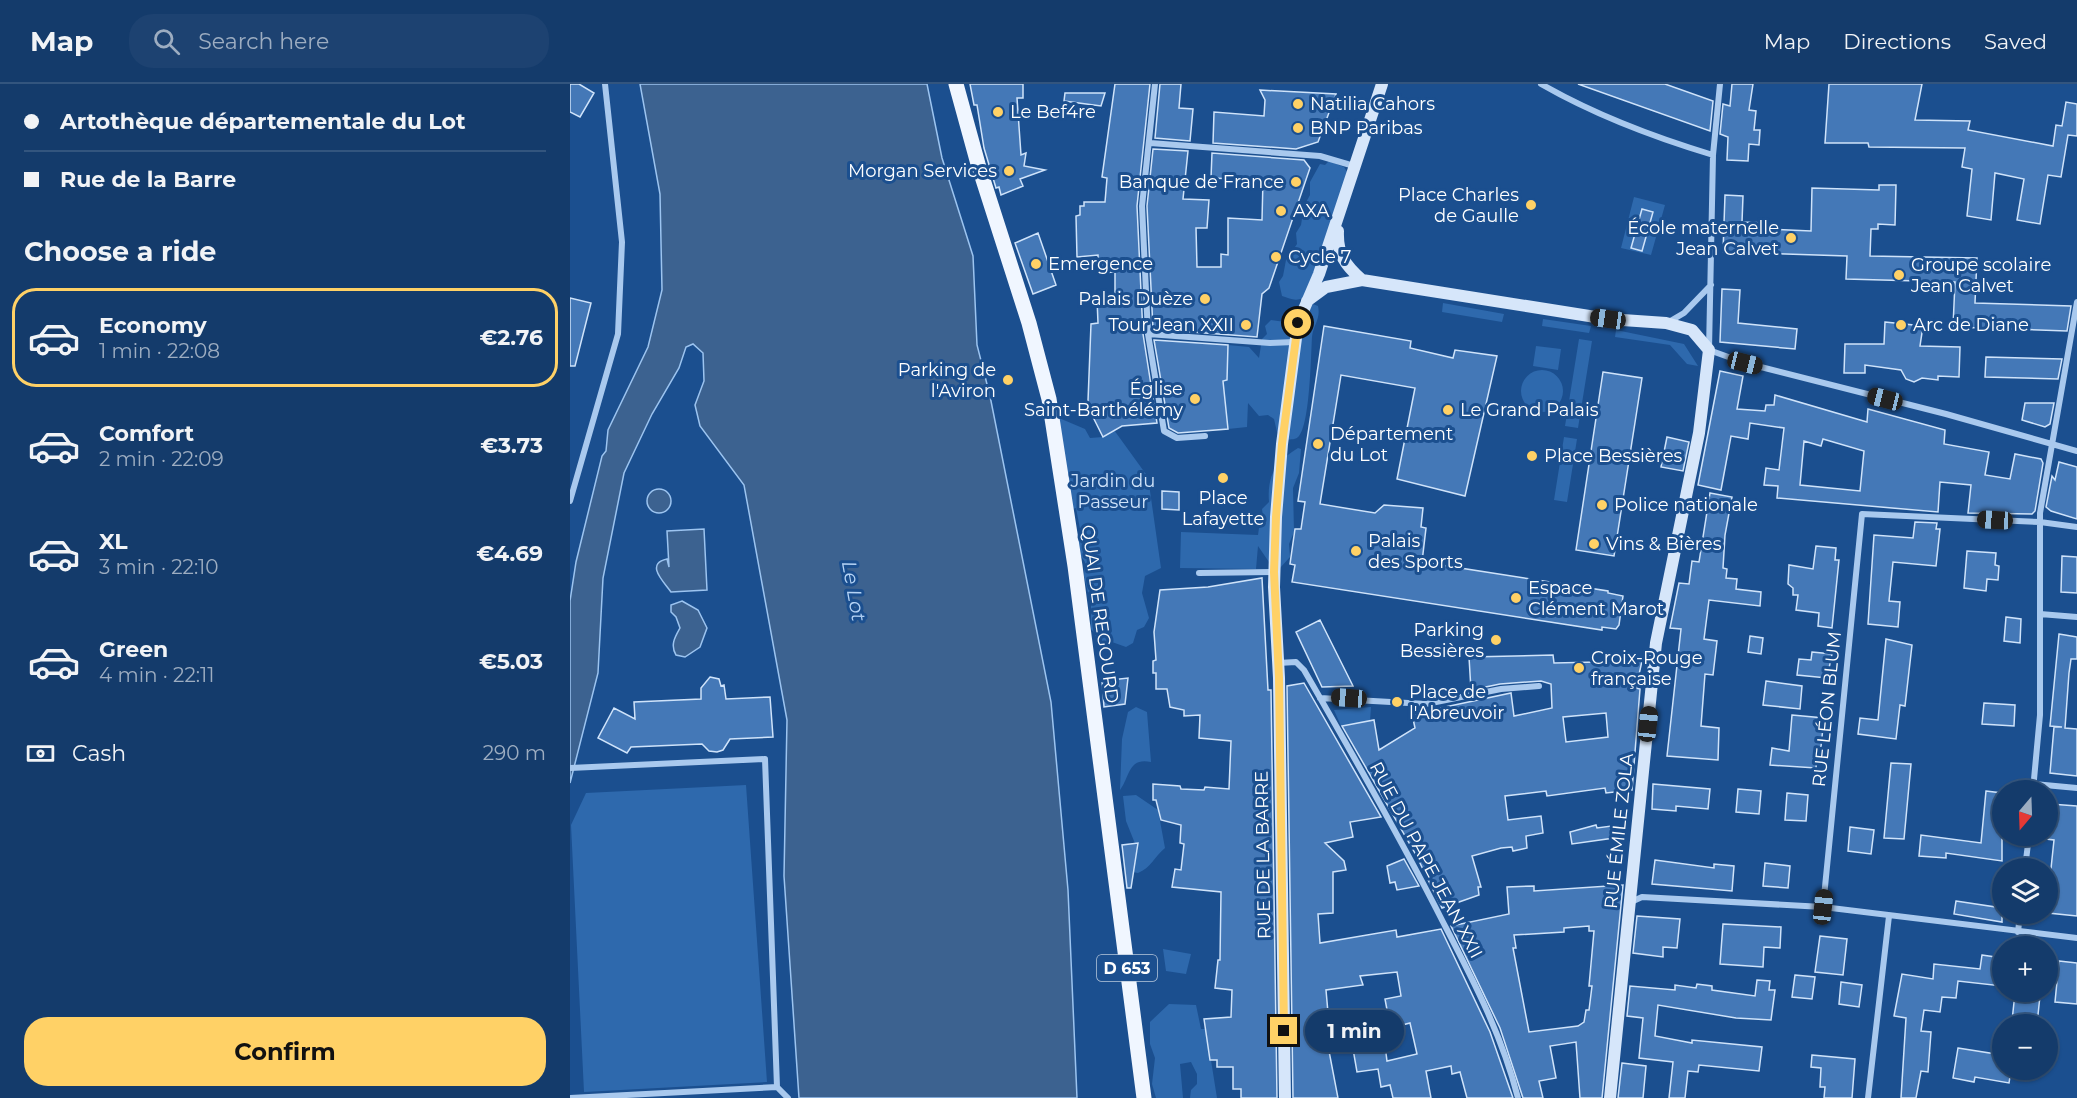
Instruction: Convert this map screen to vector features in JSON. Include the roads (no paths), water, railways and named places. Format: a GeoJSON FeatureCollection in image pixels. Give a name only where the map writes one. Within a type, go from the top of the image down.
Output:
{"type":"FeatureCollection","features":[{"type":"Feature","properties":{"kind":"main road","name":"QUAI DE REGOURD"},"geometry":{"type":"LineString","coordinates":[[956,84],[978,164],[1029,323],[1049,399],[1075,566],[1144,1098]]}},
{"type":"Feature","properties":{"kind":"main road","name":"RUE DE LA BARRE"},"geometry":{"type":"LineString","coordinates":[[1285,1098],[1278,663],[1274,572],[1276,517],[1293,342],[1319,274],[1382,84]]}},
{"type":"Feature","properties":{"kind":"main road"},"geometry":{"type":"LineString","coordinates":[[1338,213],[1337,246],[1342,260],[1362,280]]}},
{"type":"Feature","properties":{"kind":"main road"},"geometry":{"type":"LineString","coordinates":[[1307,301],[1326,288],[1362,280],[1585,316],[1666,323],[1692,330],[1709,350]]}},
{"type":"Feature","properties":{"kind":"main road","name":"RUE ÉMILE ZOLA"},"geometry":{"type":"LineString","coordinates":[[1610,1098],[1656,643],[1699,433],[1709,350]]}},
{"type":"Feature","properties":{"kind":"street"},"geometry":{"type":"LineString","coordinates":[[570,501],[618,334],[622,242],[605,84]]}},
{"type":"Feature","properties":{"kind":"street"},"geometry":{"type":"LineString","coordinates":[[1155,84],[1142,206],[1148,334],[1164,431],[1177,438],[1205,436]]}},
{"type":"Feature","properties":{"kind":"street"},"geometry":{"type":"LineString","coordinates":[[1541,84],[1580,106],[1713,155]]}},
{"type":"Feature","properties":{"kind":"street","name":"RUE ÉMILE ZOLA"},"geometry":{"type":"LineString","coordinates":[[1709,350],[1713,155],[1720,84]]}},
{"type":"Feature","properties":{"kind":"street"},"geometry":{"type":"LineString","coordinates":[[1150,143],[1320,156],[1354,166]]}},
{"type":"Feature","properties":{"kind":"street"},"geometry":{"type":"LineString","coordinates":[[1666,323],[1684,313],[1712,284]]}},
{"type":"Feature","properties":{"kind":"street"},"geometry":{"type":"LineString","coordinates":[[2035,780],[2040,715],[2040,522],[2077,302]]}},
{"type":"Feature","properties":{"kind":"street"},"geometry":{"type":"LineString","coordinates":[[1148,334],[1270,343],[1293,342]]}},
{"type":"Feature","properties":{"kind":"street"},"geometry":{"type":"LineString","coordinates":[[1709,350],[1745,363],[2077,451]]}},
{"type":"Feature","properties":{"kind":"street","name":"RUE LÉON BLUM"},"geometry":{"type":"LineString","coordinates":[[1823,907],[1862,514],[2040,522]]}},
{"type":"Feature","properties":{"kind":"street"},"geometry":{"type":"LineString","coordinates":[[2040,522],[2077,527]]}},
{"type":"Feature","properties":{"kind":"street"},"geometry":{"type":"LineString","coordinates":[[1200,573],[1274,572]]}},
{"type":"Feature","properties":{"kind":"street"},"geometry":{"type":"LineString","coordinates":[[2040,614],[2077,617]]}},
{"type":"Feature","properties":{"kind":"street","name":"RUE DU PAPE JEAN XXII"},"geometry":{"type":"LineString","coordinates":[[1278,663],[1296,662],[1300,665],[1403,844],[1485,1003],[1511,1070],[1518,1098]]}},
{"type":"Feature","properties":{"kind":"street"},"geometry":{"type":"LineString","coordinates":[[1320,698],[1426,704],[1501,689],[1539,686]]}},
{"type":"Feature","properties":{"kind":"street"},"geometry":{"type":"LineString","coordinates":[[570,768],[765,759],[777,1087],[788,1098]]}},
{"type":"Feature","properties":{"kind":"street"},"geometry":{"type":"LineString","coordinates":[[2058,788],[2077,788]]}},
{"type":"Feature","properties":{"kind":"street"},"geometry":{"type":"LineString","coordinates":[[1631,903],[1642,897],[1823,907],[2077,938]]}},
{"type":"Feature","properties":{"kind":"street"},"geometry":{"type":"LineString","coordinates":[[1868,1098],[1889,916]]}},
{"type":"Feature","properties":{"kind":"street"},"geometry":{"type":"LineString","coordinates":[[2018,932],[2019,924]]}},
{"type":"Feature","properties":{"kind":"street"},"geometry":{"type":"LineString","coordinates":[[570,1098],[777,1087]]}},
{"type":"Feature","properties":{"kind":"water","name":"Le Lot"},"geometry":{"type":"Polygon","coordinates":[[[640,84],[927,84],[942,158],[973,256],[977,345],[990,396],[1051,702],[1068,890],[1077,1098],[799,1098],[784,876],[787,720],[744,485],[700,426],[695,405],[704,381],[703,353],[693,344],[686,347],[679,368],[652,414],[624,473],[603,578],[598,673],[570,783],[570,601],[576,562],[602,456],[606,451],[608,430],[648,347],[662,290],[660,194],[640,84]]]}},
{"type":"Feature","properties":{"kind":"water"},"geometry":{"type":"Polygon","coordinates":[[[659,489],[668,492],[671,501],[668,510],[659,513],[650,510],[647,501],[650,492],[659,489]]]}},
{"type":"Feature","properties":{"kind":"water"},"geometry":{"type":"Polygon","coordinates":[[[704,529],[707,590],[671,592],[657,569],[660,561],[667,559],[669,567],[667,531],[704,529]]]}},
{"type":"Feature","properties":{"kind":"water"},"geometry":{"type":"Polygon","coordinates":[[[682,601],[698,610],[707,628],[700,647],[685,657],[676,655],[673,648],[680,628],[676,617],[671,612],[671,605],[682,601]]]}},
{"type":"Feature","properties":{"kind":"place","name":"Natilia Cahors"},"geometry":{"type":"Point","coordinates":[1298,104]}},
{"type":"Feature","properties":{"kind":"place","name":"Le Bef4re"},"geometry":{"type":"Point","coordinates":[998,112]}},
{"type":"Feature","properties":{"kind":"place","name":"BNP Paribas"},"geometry":{"type":"Point","coordinates":[1298,128]}},
{"type":"Feature","properties":{"kind":"place","name":"Morgan Services"},"geometry":{"type":"Point","coordinates":[1009,171]}},
{"type":"Feature","properties":{"kind":"place","name":"Banque de France"},"geometry":{"type":"Point","coordinates":[1296,182]}},
{"type":"Feature","properties":{"kind":"place","name":"Place Charles de Gaulle"},"geometry":{"type":"Point","coordinates":[1531,205]}},
{"type":"Feature","properties":{"kind":"place","name":"AXA"},"geometry":{"type":"Point","coordinates":[1281,211]}},
{"type":"Feature","properties":{"kind":"place","name":"École maternelle Jean Calvet"},"geometry":{"type":"Point","coordinates":[1791,238]}},
{"type":"Feature","properties":{"kind":"place","name":"Cycle 7"},"geometry":{"type":"Point","coordinates":[1276,257]}},
{"type":"Feature","properties":{"kind":"place","name":"Emergence"},"geometry":{"type":"Point","coordinates":[1036,264]}},
{"type":"Feature","properties":{"kind":"place","name":"Groupe scolaire Jean Calvet"},"geometry":{"type":"Point","coordinates":[1899,275]}},
{"type":"Feature","properties":{"kind":"place","name":"Palais Duèze"},"geometry":{"type":"Point","coordinates":[1205,299]}},
{"type":"Feature","properties":{"kind":"place","name":"Tour Jean XXII"},"geometry":{"type":"Point","coordinates":[1246,325]}},
{"type":"Feature","properties":{"kind":"place","name":"Arc de Diane"},"geometry":{"type":"Point","coordinates":[1901,325]}},
{"type":"Feature","properties":{"kind":"place","name":"Parking de l'Aviron"},"geometry":{"type":"Point","coordinates":[1008,380]}},
{"type":"Feature","properties":{"kind":"place","name":"Église Saint-Barthélémy"},"geometry":{"type":"Point","coordinates":[1195,399]}},
{"type":"Feature","properties":{"kind":"place","name":"Le Grand Palais"},"geometry":{"type":"Point","coordinates":[1448,410]}},
{"type":"Feature","properties":{"kind":"place","name":"Département du Lot"},"geometry":{"type":"Point","coordinates":[1318,444]}},
{"type":"Feature","properties":{"kind":"place","name":"Place Bessières"},"geometry":{"type":"Point","coordinates":[1532,456]}},
{"type":"Feature","properties":{"kind":"place","name":"Place Lafayette"},"geometry":{"type":"Point","coordinates":[1223,478]}},
{"type":"Feature","properties":{"kind":"place","name":"Police nationale"},"geometry":{"type":"Point","coordinates":[1602,505]}},
{"type":"Feature","properties":{"kind":"place","name":"Vins & Bières"},"geometry":{"type":"Point","coordinates":[1594,544]}},
{"type":"Feature","properties":{"kind":"place","name":"Palais des Sports"},"geometry":{"type":"Point","coordinates":[1356,551]}},
{"type":"Feature","properties":{"kind":"place","name":"Espace Clément Marot"},"geometry":{"type":"Point","coordinates":[1516,598]}},
{"type":"Feature","properties":{"kind":"place","name":"Parking Bessières"},"geometry":{"type":"Point","coordinates":[1496,640]}},
{"type":"Feature","properties":{"kind":"place","name":"Croix-Rouge française"},"geometry":{"type":"Point","coordinates":[1579,668]}},
{"type":"Feature","properties":{"kind":"place","name":"Place de l'Abreuvoir"},"geometry":{"type":"Point","coordinates":[1397,702]}},
{"type":"Feature","properties":{"kind":"park label","name":"Jardin du Passeur"},"geometry":{"type":"Point","coordinates":[1113,491]}}]}
